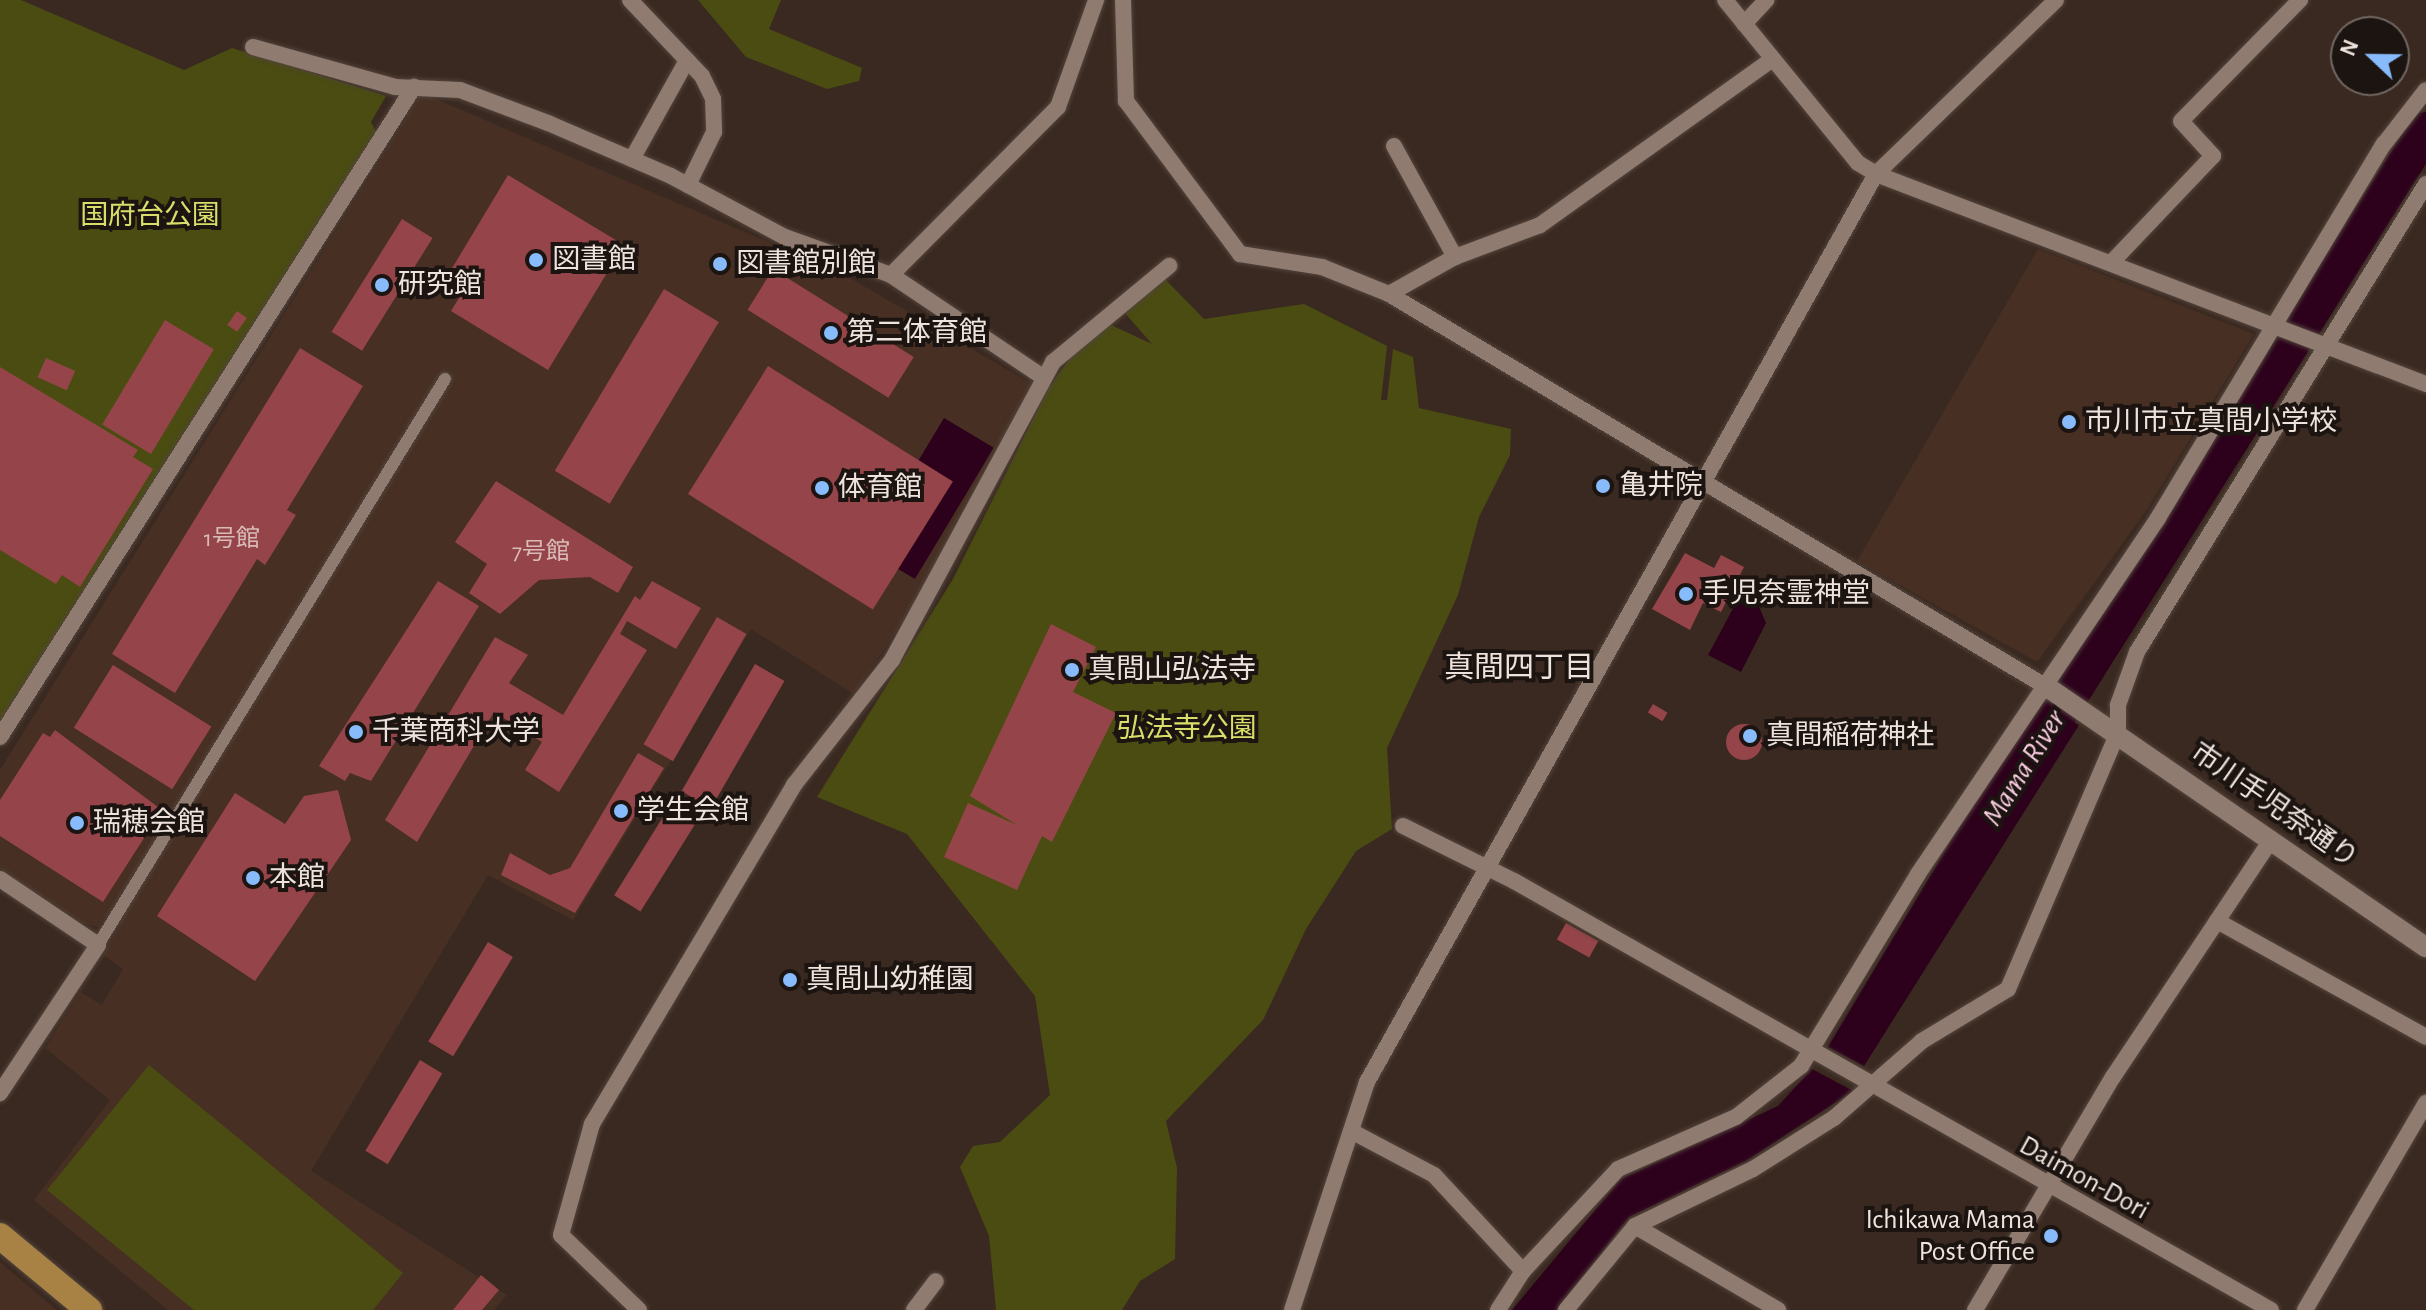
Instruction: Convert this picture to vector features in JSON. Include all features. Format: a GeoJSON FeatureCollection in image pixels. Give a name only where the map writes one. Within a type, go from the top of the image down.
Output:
{"type":"FeatureCollection","features":[{"type":"Feature","properties":{"kind":"main road"},"geometry":{"type":"LineString","coordinates":[[0,1236],[89,1310]]}},
{"type":"Feature","properties":{"kind":"street"},"geometry":{"type":"LineString","coordinates":[[630,0],[687,60],[713,99],[714,132],[688,185]]}},
{"type":"Feature","properties":{"kind":"street"},"geometry":{"type":"LineString","coordinates":[[891,275],[1058,107],[1096,0]]}},
{"type":"Feature","properties":{"kind":"street"},"geometry":{"type":"LineString","coordinates":[[1123,0],[1126,101],[1223,240],[1240,254],[1322,267],[1389,294],[1700,483],[2048,687]]}},
{"type":"Feature","properties":{"kind":"street"},"geometry":{"type":"LineString","coordinates":[[1725,0],[1770,61],[1858,163],[1876,174],[2275,321],[2327,349],[2426,384]]}},
{"type":"Feature","properties":{"kind":"street"},"geometry":{"type":"LineString","coordinates":[[1744,24],[1766,0]]}},
{"type":"Feature","properties":{"kind":"street"},"geometry":{"type":"LineString","coordinates":[[1292,1310],[1367,1082],[1700,483],[1876,174],[2056,0]]}},
{"type":"Feature","properties":{"kind":"street"},"geometry":{"type":"LineString","coordinates":[[2111,263],[2213,156],[2181,121],[2300,0]]}},
{"type":"Feature","properties":{"kind":"street"},"geometry":{"type":"LineString","coordinates":[[253,47],[414,87],[460,90],[632,159],[785,237],[891,275],[1044,378]]}},
{"type":"Feature","properties":{"kind":"street"},"geometry":{"type":"LineString","coordinates":[[632,159],[687,60]]}},
{"type":"Feature","properties":{"kind":"street"},"geometry":{"type":"LineString","coordinates":[[1389,294],[1455,257],[1540,225],[1770,61]]}},
{"type":"Feature","properties":{"kind":"street"},"geometry":{"type":"LineString","coordinates":[[0,737],[414,87]]}},
{"type":"Feature","properties":{"kind":"street"},"geometry":{"type":"LineString","coordinates":[[1498,1310],[1523,1271],[1618,1169],[1764,1101],[1810,1053],[2158,518],[2384,144],[2426,90]]}},
{"type":"Feature","properties":{"kind":"street"},"geometry":{"type":"LineString","coordinates":[[1394,146],[1455,257]]}},
{"type":"Feature","properties":{"kind":"street"},"geometry":{"type":"LineString","coordinates":[[1566,1310],[1635,1226],[1753,1169],[1873,1088],[1922,1041],[2008,989],[2118,732],[2118,705],[2137,652],[2327,349],[2426,184]]}},
{"type":"Feature","properties":{"kind":"street"},"geometry":{"type":"LineString","coordinates":[[639,1310],[561,1235],[592,1124],[794,785],[892,660],[964,539],[1044,378],[1093,322],[1169,266]]}},
{"type":"Feature","properties":{"kind":"street"},"geometry":{"type":"LineString","coordinates":[[0,1093],[98,945],[445,379]]}},
{"type":"Feature","properties":{"kind":"street","name":"市川手児奈通り"},"geometry":{"type":"LineString","coordinates":[[2048,687],[2089,712],[2426,947]]}},
{"type":"Feature","properties":{"kind":"street","name":"Daimon-Dori"},"geometry":{"type":"LineString","coordinates":[[1403,826],[1488,868],[2045,1187],[2271,1310]]}},
{"type":"Feature","properties":{"kind":"street"},"geometry":{"type":"LineString","coordinates":[[1975,1310],[2045,1187],[2272,839]]}},
{"type":"Feature","properties":{"kind":"street"},"geometry":{"type":"LineString","coordinates":[[0,879],[98,945]]}},
{"type":"Feature","properties":{"kind":"street"},"geometry":{"type":"LineString","coordinates":[[2217,921],[2426,1037]]}},
{"type":"Feature","properties":{"kind":"street"},"geometry":{"type":"LineString","coordinates":[[2305,1310],[2426,1103]]}},
{"type":"Feature","properties":{"kind":"street"},"geometry":{"type":"LineString","coordinates":[[1351,1131],[1434,1175],[1523,1271]]}},
{"type":"Feature","properties":{"kind":"street"},"geometry":{"type":"LineString","coordinates":[[1635,1226],[1778,1310]]}},
{"type":"Feature","properties":{"kind":"street"},"geometry":{"type":"LineString","coordinates":[[914,1310],[936,1281]]}},
{"type":"Feature","properties":{"kind":"shaded area","name":"千葉商科大学"},"geometry":{"type":"Polygon","coordinates":[[[422,93],[845,275],[1032,384],[952,548],[854,694],[751,629],[573,920],[488,875],[311,1171],[507,1295],[494,1310],[168,1310],[34,1200],[110,1100],[45,1048],[80,992],[102,1005],[123,969],[103,955],[120,925],[106,916],[98,927],[84,924],[0,869],[0,770],[422,93]]]}},
{"type":"Feature","properties":{"kind":"shaded area","name":"市川市立真間小学校"},"geometry":{"type":"Polygon","coordinates":[[[2038,249],[2254,334],[2146,511],[2037,662],[1857,561],[2038,249]]]}},
{"type":"Feature","properties":{"kind":"shaded area"},"geometry":{"type":"Polygon","coordinates":[[[0,1262],[57,1310],[0,1310],[0,1262]]]}},
{"type":"Feature","properties":{"kind":"green space","name":"国府台公園"},"geometry":{"type":"Polygon","coordinates":[[[0,0],[21,0],[184,70],[232,48],[386,96],[371,122],[376,132],[0,737],[0,0]]]}},
{"type":"Feature","properties":{"kind":"green space"},"geometry":{"type":"Polygon","coordinates":[[[698,0],[781,0],[769,29],[862,68],[859,81],[827,89],[746,57],[698,0]]]}},
{"type":"Feature","properties":{"kind":"green space","name":"弘法寺公園"},"geometry":{"type":"Polygon","coordinates":[[[1165,279],[1204,319],[1304,304],[1387,346],[1381,400],[1387,400],[1393,349],[1413,357],[1419,408],[1511,429],[1510,455],[1479,517],[1458,595],[1387,748],[1392,829],[1356,851],[1306,929],[1263,1020],[1166,1121],[1177,1168],[1175,1259],[1140,1281],[1122,1310],[996,1310],[989,1236],[960,1167],[973,1146],[1000,1142],[1050,1095],[1035,996],[907,834],[817,797],[953,579],[1048,389],[1098,319],[1152,344],[1124,312],[1165,279]]]}},
{"type":"Feature","properties":{"kind":"green space"},"geometry":{"type":"Polygon","coordinates":[[[149,1065],[403,1273],[373,1310],[194,1310],[47,1190],[149,1065]]]}},
{"type":"Feature","properties":{"kind":"water"},"geometry":{"type":"Polygon","coordinates":[[[944,418],[994,448],[915,579],[865,549],[944,418]]]}},
{"type":"Feature","properties":{"kind":"water"},"geometry":{"type":"Polygon","coordinates":[[[1736,603],[1758,604],[1766,623],[1741,672],[1708,655],[1736,603]]]}},
{"type":"Feature","properties":{"kind":"water"},"geometry":{"type":"Polygon","coordinates":[[[2037,697],[2079,725],[1864,1066],[1828,1047],[2037,697]]]}},
{"type":"Feature","properties":{"kind":"water"},"geometry":{"type":"Polygon","coordinates":[[[1812,1069],[1853,1091],[1746,1161],[1629,1217],[1556,1310],[1512,1310],[1621,1179],[1778,1106],[1812,1069]]]}},
{"type":"Feature","properties":{"kind":"building","name":"図書館"},"geometry":{"type":"Polygon","coordinates":[[[508,175],[624,245],[548,370],[451,311],[467,285],[448,275],[508,175]]]}},
{"type":"Feature","properties":{"kind":"building","name":"研究館"},"geometry":{"type":"Polygon","coordinates":[[[402,219],[433,238],[362,351],[332,332],[402,219]]]}},
{"type":"Feature","properties":{"kind":"building","name":"第二体育館"},"geometry":{"type":"Polygon","coordinates":[[[773,269],[914,357],[888,398],[748,310],[773,269]]]}},
{"type":"Feature","properties":{"kind":"building"},"geometry":{"type":"Polygon","coordinates":[[[664,289],[719,322],[610,504],[555,471],[664,289]]]}},
{"type":"Feature","properties":{"kind":"building"},"geometry":{"type":"Polygon","coordinates":[[[237,311],[247,318],[237,332],[227,325],[237,311]]]}},
{"type":"Feature","properties":{"kind":"building"},"geometry":{"type":"Polygon","coordinates":[[[165,320],[214,349],[151,454],[102,425],[165,320]]]}},
{"type":"Feature","properties":{"kind":"building"},"geometry":{"type":"Polygon","coordinates":[[[300,348],[363,386],[287,510],[296,515],[265,565],[257,559],[175,693],[112,654],[300,348]]]}},
{"type":"Feature","properties":{"kind":"building"},"geometry":{"type":"Polygon","coordinates":[[[46,358],[75,371],[67,390],[37,377],[46,358]]]}},
{"type":"Feature","properties":{"kind":"building","name":"体育館"},"geometry":{"type":"Polygon","coordinates":[[[768,366],[953,482],[873,610],[688,494],[768,366]]]}},
{"type":"Feature","properties":{"kind":"building"},"geometry":{"type":"Polygon","coordinates":[[[0,367],[138,450],[133,457],[153,469],[80,587],[62,575],[56,584],[0,550],[0,367]]]}},
{"type":"Feature","properties":{"kind":"building"},"geometry":{"type":"Polygon","coordinates":[[[496,481],[633,567],[618,593],[590,577],[539,580],[500,614],[469,593],[487,564],[455,542],[496,481]]]}},
{"type":"Feature","properties":{"kind":"building","name":"手児奈霊神堂"},"geometry":{"type":"Polygon","coordinates":[[[1685,553],[1714,568],[1721,555],[1744,567],[1721,612],[1703,603],[1690,630],[1652,609],[1685,553]]]}},
{"type":"Feature","properties":{"kind":"building"},"geometry":{"type":"Polygon","coordinates":[[[438,581],[479,606],[371,781],[350,773],[345,781],[319,766],[438,581]]]}},
{"type":"Feature","properties":{"kind":"building"},"geometry":{"type":"Polygon","coordinates":[[[652,581],[701,608],[676,649],[627,621],[620,634],[647,650],[559,792],[525,770],[542,742],[494,712],[417,842],[385,820],[495,637],[528,655],[509,683],[563,715],[635,596],[640,600],[652,581]]]}},
{"type":"Feature","properties":{"kind":"building"},"geometry":{"type":"Polygon","coordinates":[[[717,617],[746,634],[673,761],[644,744],[717,617]]]}},
{"type":"Feature","properties":{"kind":"building"},"geometry":{"type":"Polygon","coordinates":[[[1051,624],[1096,647],[1073,692],[1116,713],[1052,842],[1042,836],[1017,890],[944,857],[968,803],[1019,826],[970,796],[1051,624]]]}},
{"type":"Feature","properties":{"kind":"building"},"geometry":{"type":"Polygon","coordinates":[[[755,664],[784,681],[711,808],[682,791],[755,664]]]}},
{"type":"Feature","properties":{"kind":"building"},"geometry":{"type":"Polygon","coordinates":[[[113,665],[211,726],[172,789],[74,728],[113,665]]]}},
{"type":"Feature","properties":{"kind":"building"},"geometry":{"type":"Polygon","coordinates":[[[1653,704],[1668,713],[1662,721],[1648,713],[1653,704]]]}},
{"type":"Feature","properties":{"kind":"building"},"geometry":{"type":"Polygon","coordinates":[[[1744,724],[1757,729],[1762,742],[1757,755],[1744,760],[1731,755],[1726,742],[1731,729],[1744,724]]]}},
{"type":"Feature","properties":{"kind":"building","name":"瑞穂会館"},"geometry":{"type":"Polygon","coordinates":[[[55,730],[162,810],[103,902],[0,836],[0,800],[43,733],[50,737],[55,730]]]}},
{"type":"Feature","properties":{"kind":"building","name":"学生会館"},"geometry":{"type":"Polygon","coordinates":[[[638,753],[664,768],[575,913],[501,875],[510,853],[550,875],[570,868],[638,753]]]}},
{"type":"Feature","properties":{"kind":"building","name":"本館"},"geometry":{"type":"Polygon","coordinates":[[[338,790],[351,840],[255,981],[157,916],[235,793],[285,824],[304,796],[338,790]]]}},
{"type":"Feature","properties":{"kind":"building"},"geometry":{"type":"Polygon","coordinates":[[[673,801],[699,817],[640,912],[614,895],[673,801]]]}},
{"type":"Feature","properties":{"kind":"building"},"geometry":{"type":"Polygon","coordinates":[[[1566,923],[1598,941],[1589,958],[1557,940],[1566,923]]]}},
{"type":"Feature","properties":{"kind":"building"},"geometry":{"type":"Polygon","coordinates":[[[488,942],[513,957],[453,1056],[428,1041],[488,942]]]}},
{"type":"Feature","properties":{"kind":"building"},"geometry":{"type":"Polygon","coordinates":[[[420,1060],[442,1073],[388,1164],[365,1151],[420,1060]]]}},
{"type":"Feature","properties":{"kind":"building"},"geometry":{"type":"Polygon","coordinates":[[[481,1275],[499,1290],[482,1310],[453,1310],[481,1275]]]}},
{"type":"Feature","properties":{"kind":"waterway","name":"Mama River"},"geometry":{"type":"LineString","coordinates":[[2035,752],[2426,130]]}},
{"type":"Feature","properties":{"kind":"place","name":"図書館"},"geometry":{"type":"Point","coordinates":[536,260]}},
{"type":"Feature","properties":{"kind":"place","name":"図書館別館"},"geometry":{"type":"Point","coordinates":[720,264]}},
{"type":"Feature","properties":{"kind":"place","name":"研究館"},"geometry":{"type":"Point","coordinates":[382,285]}},
{"type":"Feature","properties":{"kind":"place","name":"第二体育館"},"geometry":{"type":"Point","coordinates":[831,333]}},
{"type":"Feature","properties":{"kind":"place","name":"市川市立真間小学校"},"geometry":{"type":"Point","coordinates":[2069,422]}},
{"type":"Feature","properties":{"kind":"place","name":"亀井院"},"geometry":{"type":"Point","coordinates":[1603,486]}},
{"type":"Feature","properties":{"kind":"place","name":"体育館"},"geometry":{"type":"Point","coordinates":[822,488]}},
{"type":"Feature","properties":{"kind":"place","name":"手児奈霊神堂"},"geometry":{"type":"Point","coordinates":[1686,594]}},
{"type":"Feature","properties":{"kind":"place","name":"真間山弘法寺"},"geometry":{"type":"Point","coordinates":[1072,670]}},
{"type":"Feature","properties":{"kind":"place","name":"千葉商科大学"},"geometry":{"type":"Point","coordinates":[356,732]}},
{"type":"Feature","properties":{"kind":"place","name":"真間稲荷神社"},"geometry":{"type":"Point","coordinates":[1750,736]}},
{"type":"Feature","properties":{"kind":"place","name":"学生会館"},"geometry":{"type":"Point","coordinates":[621,811]}},
{"type":"Feature","properties":{"kind":"place","name":"瑞穂会館"},"geometry":{"type":"Point","coordinates":[77,823]}},
{"type":"Feature","properties":{"kind":"place","name":"本館"},"geometry":{"type":"Point","coordinates":[253,878]}},
{"type":"Feature","properties":{"kind":"place","name":"真間山幼稚園"},"geometry":{"type":"Point","coordinates":[790,980]}},
{"type":"Feature","properties":{"kind":"place","name":"Ichikawa Mama Post Office"},"geometry":{"type":"Point","coordinates":[2051,1236]}},
{"type":"Feature","properties":{"kind":"district","name":"真間四丁目"},"geometry":{"type":"Point","coordinates":[1519,668]}}]}
